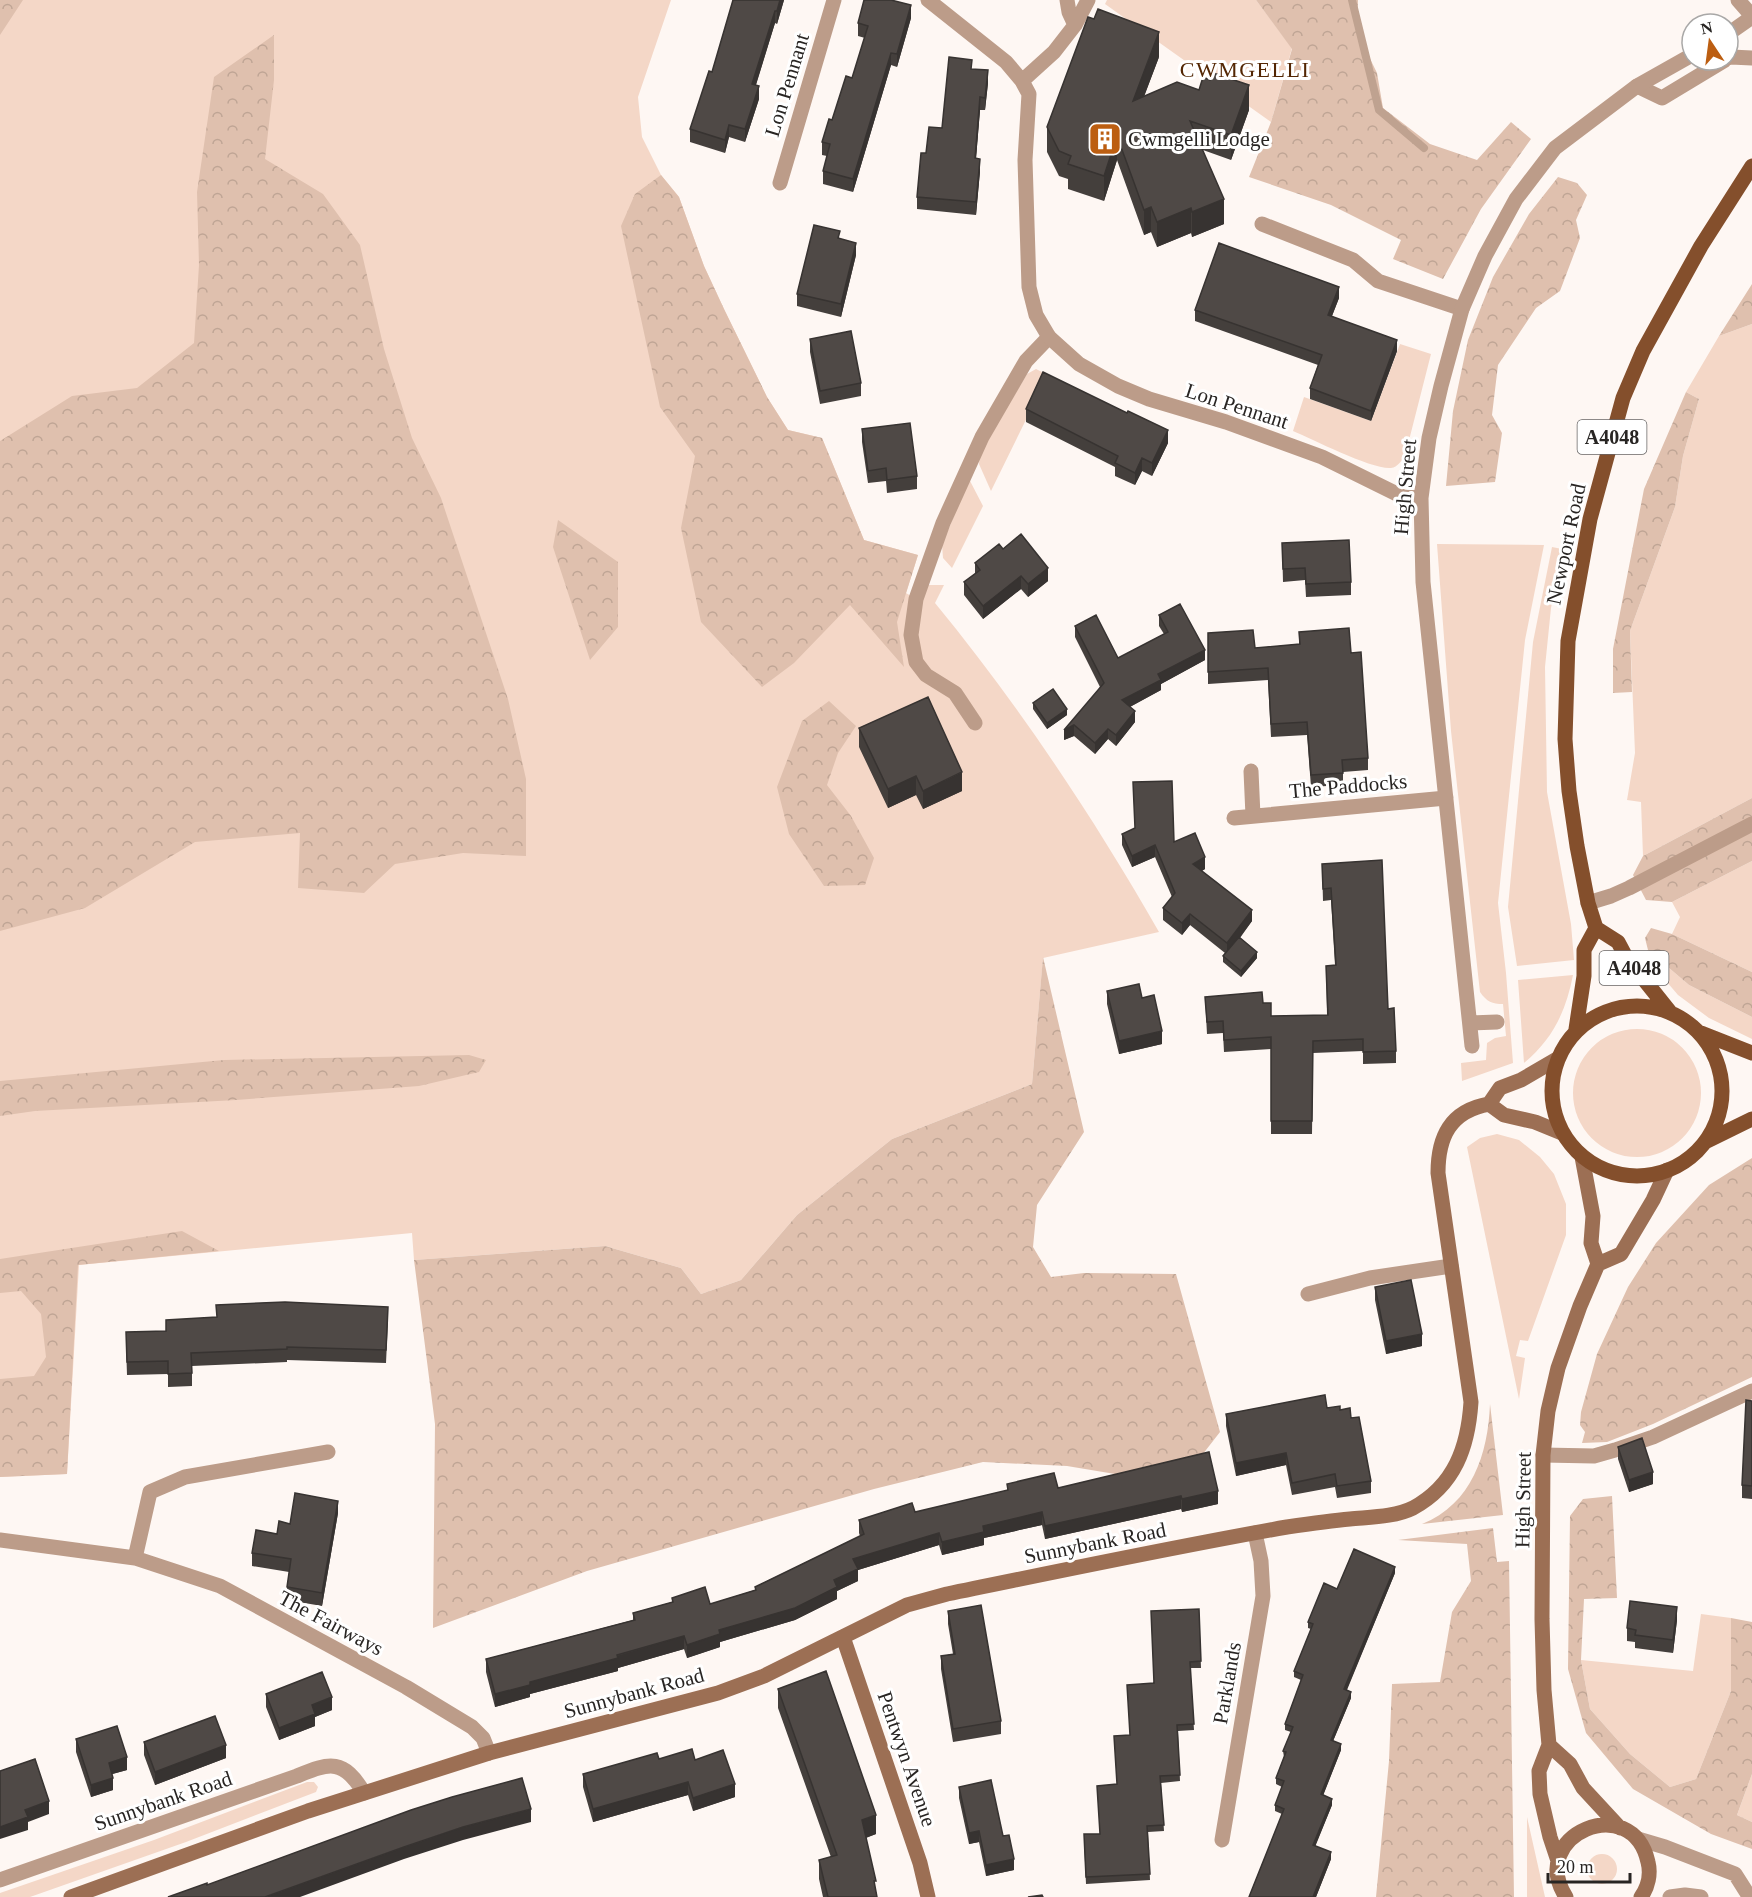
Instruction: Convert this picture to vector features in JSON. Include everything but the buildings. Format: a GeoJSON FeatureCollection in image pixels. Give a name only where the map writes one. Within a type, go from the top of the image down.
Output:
{"type":"FeatureCollection","features":[{"type":"Feature","properties":{"kind":"main road","name":"Newport Road"},"geometry":{"type":"LineString","coordinates":[[1596,928],[1588,903],[1577,846],[1569,791],[1565,739],[1568,641],[1590,519],[1623,398],[1643,351],[1701,246],[1752,166]]}},
{"type":"Feature","properties":{"kind":"main road","name":"A4048"},"geometry":{"type":"LineString","coordinates":[[1576,1029],[1584,976],[1584,950],[1596,928],[1618,942],[1626,957],[1670,1012]]}},
{"type":"Feature","properties":{"kind":"main road"},"geometry":{"type":"LineString","coordinates":[[1646,1006],[1670,1012],[1710,1042],[1722,1087],[1719,1117],[1702,1147],[1678,1166],[1650,1176],[1622,1176],[1594,1167],[1570,1147],[1553,1113],[1552,1083],[1558,1054],[1576,1029],[1601,1013],[1616,1007],[1646,1006]]}},
{"type":"Feature","properties":{"kind":"main road"},"geometry":{"type":"LineString","coordinates":[[1698,1032],[1752,1053]]}},
{"type":"Feature","properties":{"kind":"main road"},"geometry":{"type":"LineString","coordinates":[[1705,1142],[1752,1119]]}},
{"type":"Feature","properties":{"kind":"street","name":"Lon Pennant"},"geometry":{"type":"LineString","coordinates":[[780,183],[834,0]]}},
{"type":"Feature","properties":{"kind":"street","name":"Lon Pennant"},"geometry":{"type":"LineString","coordinates":[[928,0],[1006,62],[1022,81],[1029,94],[1025,160],[1029,287],[1036,315],[1049,337],[1080,364],[1118,386],[1149,399],[1313,453],[1403,496],[1421,498]]}},
{"type":"Feature","properties":{"kind":"street"},"geometry":{"type":"LineString","coordinates":[[1068,0],[1069,12],[1075,25]]}},
{"type":"Feature","properties":{"kind":"street"},"geometry":{"type":"LineString","coordinates":[[1022,81],[1054,52],[1075,25],[1088,0]]}},
{"type":"Feature","properties":{"kind":"street"},"geometry":{"type":"LineString","coordinates":[[1738,0],[1752,17]]}},
{"type":"Feature","properties":{"kind":"street","name":"High Street"},"geometry":{"type":"LineString","coordinates":[[1472,1046],[1423,582],[1421,498],[1429,438],[1462,309],[1485,256],[1516,199],[1555,148],[1637,86],[1680,62]]}},
{"type":"Feature","properties":{"kind":"street"},"geometry":{"type":"LineString","coordinates":[[1637,86],[1662,98],[1705,72]]}},
{"type":"Feature","properties":{"kind":"street"},"geometry":{"type":"LineString","coordinates":[[1262,224],[1353,260],[1378,281],[1462,309]]}},
{"type":"Feature","properties":{"kind":"street"},"geometry":{"type":"LineString","coordinates":[[975,723],[955,693],[926,675],[916,662],[911,635],[920,586],[943,523],[982,437],[1026,361],[1049,337]]}},
{"type":"Feature","properties":{"kind":"street"},"geometry":{"type":"LineString","coordinates":[[1251,771],[1253,816]]}},
{"type":"Feature","properties":{"kind":"street","name":"The Paddocks"},"geometry":{"type":"LineString","coordinates":[[1234,818],[1446,798]]}},
{"type":"Feature","properties":{"kind":"street"},"geometry":{"type":"LineString","coordinates":[[1588,903],[1629,888],[1752,824]]}},
{"type":"Feature","properties":{"kind":"street"},"geometry":{"type":"LineString","coordinates":[[1470,1023],[1497,1022]]}},
{"type":"Feature","properties":{"kind":"street","name":"Sunnybank Road"},"geometry":{"type":"LineString","coordinates":[[71,1897],[364,1793],[489,1753],[718,1693],[764,1676],[908,1605],[946,1594],[1255,1533],[1318,1522],[1380,1516],[1414,1507],[1443,1485],[1460,1458],[1469,1431],[1471,1402],[1438,1173],[1440,1143],[1444,1134],[1459,1117],[1469,1110],[1489,1104],[1500,1088],[1536,1072],[1557,1059]]}},
{"type":"Feature","properties":{"kind":"street"},"geometry":{"type":"LineString","coordinates":[[1489,1104],[1504,1115],[1535,1122],[1562,1133]]}},
{"type":"Feature","properties":{"kind":"street"},"geometry":{"type":"LineString","coordinates":[[1582,1156],[1593,1216],[1591,1243],[1598,1264],[1620,1254],[1653,1200],[1667,1170]]}},
{"type":"Feature","properties":{"kind":"street","name":"High Street"},"geometry":{"type":"LineString","coordinates":[[1566,1897],[1558,1877],[1558,1861],[1540,1794],[1539,1771],[1549,1745],[1544,1690],[1542,1619],[1543,1455],[1548,1412],[1558,1368],[1598,1264]]}},
{"type":"Feature","properties":{"kind":"street"},"geometry":{"type":"LineString","coordinates":[[1308,1294],[1370,1278],[1451,1266]]}},
{"type":"Feature","properties":{"kind":"street"},"geometry":{"type":"LineString","coordinates":[[1543,1455],[1594,1456],[1615,1450],[1653,1437],[1752,1391]]}},
{"type":"Feature","properties":{"kind":"street"},"geometry":{"type":"LineString","coordinates":[[135,1558],[150,1492],[185,1478],[328,1452]]}},
{"type":"Feature","properties":{"kind":"street","name":"Parklands"},"geometry":{"type":"LineString","coordinates":[[1222,1840],[1263,1596],[1261,1561],[1255,1533]]}},
{"type":"Feature","properties":{"kind":"street","name":"The Fairways"},"geometry":{"type":"LineString","coordinates":[[0,1540],[135,1558],[220,1586],[406,1687],[472,1727],[483,1738],[489,1753]]}},
{"type":"Feature","properties":{"kind":"street","name":"Pentwyn Avenue"},"geometry":{"type":"LineString","coordinates":[[843,1636],[920,1863],[928,1897]]}},
{"type":"Feature","properties":{"kind":"street"},"geometry":{"type":"LineString","coordinates":[[1549,1745],[1570,1764],[1583,1788],[1620,1828]]}},
{"type":"Feature","properties":{"kind":"street","name":"Sunnybank Road"},"geometry":{"type":"LineString","coordinates":[[0,1880],[321,1766],[339,1766],[355,1777],[364,1793]]}},
{"type":"Feature","properties":{"kind":"street"},"geometry":{"type":"LineString","coordinates":[[1558,1861],[1568,1843],[1583,1829],[1598,1825],[1620,1828],[1638,1839],[1735,1874],[1746,1895]]}},
{"type":"Feature","properties":{"kind":"street"},"geometry":{"type":"LineString","coordinates":[[1638,1839],[1646,1853],[1650,1868],[1649,1880],[1641,1897]]}},
{"type":"Feature","properties":{"kind":"street"},"geometry":{"type":"LineString","coordinates":[[1670,1897],[1685,1895],[1701,1897]]}},
{"type":"Feature","properties":{"kind":"shaded area"},"geometry":{"type":"Polygon","coordinates":[[[0,0],[671,0],[638,97],[642,137],[661,175],[679,197],[704,266],[767,397],[788,430],[822,438],[864,540],[918,555],[906,593],[916,599],[927,585],[944,585],[935,603],[996,681],[1054,763],[1159,932],[1043,958],[1032,1084],[892,1139],[797,1215],[741,1280],[701,1294],[681,1268],[605,1246],[414,1260],[412,1233],[79,1265],[67,1474],[0,1477],[0,0]]]}},
{"type":"Feature","properties":{"kind":"shaded area"},"geometry":{"type":"Polygon","coordinates":[[[1107,0],[1256,0],[1292,48],[1271,122],[1105,4],[1107,0]]]}},
{"type":"Feature","properties":{"kind":"shaded area"},"geometry":{"type":"Polygon","coordinates":[[[1752,324],[1752,798],[1643,856],[1641,802],[1627,800],[1635,753],[1630,631],[1675,507],[1683,456],[1699,399],[1686,392],[1719,336],[1752,324]]]}},
{"type":"Feature","properties":{"kind":"shaded area"},"geometry":{"type":"Polygon","coordinates":[[[1400,344],[1431,354],[1405,456],[1397,465],[1391,468],[1371,464],[1293,431],[1304,397],[1371,421],[1400,344]]]}},
{"type":"Feature","properties":{"kind":"shaded area"},"geometry":{"type":"Polygon","coordinates":[[[1036,369],[1048,375],[991,491],[979,464],[980,452],[1027,374],[1036,369]]]}},
{"type":"Feature","properties":{"kind":"shaded area"},"geometry":{"type":"Polygon","coordinates":[[[969,479],[983,506],[952,568],[943,558],[942,545],[969,479]]]}},
{"type":"Feature","properties":{"kind":"shaded area"},"geometry":{"type":"Polygon","coordinates":[[[1437,544],[1544,545],[1525,640],[1498,903],[1513,1063],[1462,1081],[1461,1063],[1486,1060],[1487,1043],[1495,1038],[1506,1036],[1503,1004],[1490,1002],[1480,992],[1451,731],[1437,544]]]}},
{"type":"Feature","properties":{"kind":"shaded area"},"geometry":{"type":"Polygon","coordinates":[[[1552,547],[1562,549],[1551,608],[1545,667],[1547,792],[1571,924],[1574,960],[1517,966],[1508,907],[1533,642],[1552,547]]]}},
{"type":"Feature","properties":{"kind":"shaded area"},"geometry":{"type":"Polygon","coordinates":[[[1752,861],[1752,972],[1672,934],[1680,917],[1672,902],[1752,861]]]}},
{"type":"Feature","properties":{"kind":"shaded area"},"geometry":{"type":"Polygon","coordinates":[[[1648,950],[1689,985],[1752,1017],[1752,1039],[1709,1018],[1678,995],[1643,954],[1648,950]]]}},
{"type":"Feature","properties":{"kind":"shaded area"},"geometry":{"type":"Polygon","coordinates":[[[1573,975],[1557,1024],[1543,1044],[1524,1063],[1518,980],[1573,975]]]}},
{"type":"Feature","properties":{"kind":"shaded area"},"geometry":{"type":"Polygon","coordinates":[[[1637,1029],[1661,1034],[1682,1048],[1696,1069],[1701,1093],[1696,1117],[1682,1138],[1661,1152],[1637,1157],[1613,1152],[1592,1138],[1578,1117],[1573,1093],[1578,1069],[1592,1048],[1613,1034],[1637,1029]]]}},
{"type":"Feature","properties":{"kind":"shaded area"},"geometry":{"type":"Polygon","coordinates":[[[1497,1134],[1519,1140],[1540,1157],[1554,1174],[1566,1204],[1566,1235],[1528,1341],[1520,1340],[1516,1356],[1525,1358],[1519,1399],[1467,1147],[1480,1138],[1497,1134]]]}},
{"type":"Feature","properties":{"kind":"shaded area"},"geometry":{"type":"Polygon","coordinates":[[[1701,1614],[1731,1618],[1731,1691],[1696,1779],[1670,1787],[1630,1754],[1590,1709],[1581,1660],[1693,1671],[1701,1614]]]}},
{"type":"Feature","properties":{"kind":"shaded area"},"geometry":{"type":"Polygon","coordinates":[[[1752,1774],[1752,1822],[1737,1815],[1752,1774]]]}},
{"type":"Feature","properties":{"kind":"shaded area"},"geometry":{"type":"Polygon","coordinates":[[[307,1782],[314,1782],[318,1787],[316,1792],[186,1842],[30,1897],[0,1897],[0,1893],[154,1840],[307,1782]]]}},
{"type":"Feature","properties":{"kind":"shaded area"},"geometry":{"type":"Polygon","coordinates":[[[1527,1817],[1545,1897],[1527,1897],[1527,1817]]]}},
{"type":"Feature","properties":{"kind":"shaded area"},"geometry":{"type":"Polygon","coordinates":[[[1602,1854],[1613,1858],[1617,1869],[1613,1880],[1602,1884],[1591,1880],[1587,1869],[1591,1858],[1602,1854]]]}},
{"type":"Feature","properties":{"kind":"green space"},"geometry":{"type":"Polygon","coordinates":[[[0,0],[23,0],[0,35],[0,0]]]}},
{"type":"Feature","properties":{"kind":"green space"},"geometry":{"type":"Polygon","coordinates":[[[1256,0],[1358,0],[1357,32],[1377,73],[1383,108],[1430,144],[1477,160],[1511,122],[1531,139],[1481,209],[1443,279],[1393,259],[1401,240],[1331,205],[1249,177],[1271,122],[1292,49],[1256,0]]]}},
{"type":"Feature","properties":{"kind":"green space"},"geometry":{"type":"Polygon","coordinates":[[[274,35],[274,80],[265,159],[323,194],[360,245],[384,349],[412,438],[441,498],[508,699],[526,779],[526,856],[463,853],[395,864],[364,893],[298,888],[300,833],[195,842],[85,908],[0,931],[0,441],[72,396],[137,388],[194,343],[199,265],[197,192],[214,77],[274,35]]]}},
{"type":"Feature","properties":{"kind":"green space"},"geometry":{"type":"Polygon","coordinates":[[[661,175],[679,197],[704,266],[724,309],[767,397],[788,430],[822,438],[864,540],[918,555],[897,622],[904,667],[850,605],[794,663],[762,687],[701,622],[681,528],[695,456],[660,407],[621,226],[635,194],[661,175]]]}},
{"type":"Feature","properties":{"kind":"green space"},"geometry":{"type":"Polygon","coordinates":[[[1558,177],[1577,183],[1587,195],[1576,220],[1580,238],[1560,291],[1536,308],[1498,365],[1492,415],[1502,433],[1495,482],[1446,486],[1453,411],[1468,340],[1493,277],[1529,214],[1558,177]]]}},
{"type":"Feature","properties":{"kind":"green space"},"geometry":{"type":"Polygon","coordinates":[[[1752,284],[1752,324],[1719,336],[1752,284]]]}},
{"type":"Feature","properties":{"kind":"green space"},"geometry":{"type":"Polygon","coordinates":[[[1686,392],[1699,399],[1683,456],[1675,507],[1630,631],[1632,692],[1613,693],[1613,649],[1644,489],[1686,392]]]}},
{"type":"Feature","properties":{"kind":"green space"},"geometry":{"type":"Polygon","coordinates":[[[558,520],[618,562],[618,627],[590,660],[553,547],[558,520]]]}},
{"type":"Feature","properties":{"kind":"green space"},"geometry":{"type":"Polygon","coordinates":[[[829,701],[856,726],[838,753],[827,785],[851,816],[874,858],[865,885],[824,886],[789,834],[777,787],[802,721],[829,701]]]}},
{"type":"Feature","properties":{"kind":"green space"},"geometry":{"type":"Polygon","coordinates":[[[1752,798],[1752,861],[1672,902],[1646,900],[1633,875],[1643,856],[1752,798]]]}},
{"type":"Feature","properties":{"kind":"green space"},"geometry":{"type":"Polygon","coordinates":[[[1651,928],[1672,934],[1752,972],[1752,1017],[1689,985],[1648,950],[1645,938],[1651,928]]]}},
{"type":"Feature","properties":{"kind":"green space"},"geometry":{"type":"Polygon","coordinates":[[[1043,957],[1084,1132],[1037,1205],[1033,1247],[1051,1277],[1084,1273],[1176,1274],[1220,1432],[1199,1459],[1121,1475],[1067,1466],[983,1462],[874,1489],[587,1571],[433,1628],[435,1424],[414,1260],[605,1246],[681,1268],[701,1294],[741,1280],[797,1215],[892,1139],[1032,1084],[1043,957]]]}},
{"type":"Feature","properties":{"kind":"green space"},"geometry":{"type":"Polygon","coordinates":[[[469,1055],[486,1060],[479,1072],[419,1086],[236,1100],[35,1111],[0,1116],[0,1081],[224,1060],[469,1055]]]}},
{"type":"Feature","properties":{"kind":"green space"},"geometry":{"type":"Polygon","coordinates":[[[1752,1158],[1752,1377],[1653,1424],[1607,1442],[1582,1443],[1585,1432],[1580,1425],[1581,1412],[1597,1354],[1628,1287],[1656,1243],[1709,1185],[1752,1158]]]}},
{"type":"Feature","properties":{"kind":"green space"},"geometry":{"type":"Polygon","coordinates":[[[182,1231],[219,1251],[78,1265],[67,1474],[0,1477],[0,1379],[34,1376],[46,1357],[41,1314],[21,1291],[0,1293],[0,1259],[182,1231]]]}},
{"type":"Feature","properties":{"kind":"green space"},"geometry":{"type":"Polygon","coordinates":[[[1490,1404],[1503,1515],[1422,1524],[1453,1504],[1474,1475],[1486,1441],[1490,1404]]]}},
{"type":"Feature","properties":{"kind":"green space"},"geometry":{"type":"Polygon","coordinates":[[[1612,1496],[1617,1598],[1584,1599],[1581,1660],[1590,1709],[1630,1754],[1670,1787],[1696,1779],[1731,1691],[1731,1618],[1752,1622],[1752,1774],[1737,1815],[1752,1822],[1752,1849],[1711,1834],[1633,1789],[1586,1733],[1568,1669],[1570,1516],[1583,1499],[1612,1496]]]}},
{"type":"Feature","properties":{"kind":"green space"},"geometry":{"type":"Polygon","coordinates":[[[1493,1528],[1497,1562],[1509,1561],[1514,1897],[1376,1897],[1389,1761],[1392,1684],[1440,1682],[1452,1612],[1471,1581],[1467,1544],[1398,1540],[1493,1528]]]}},
{"type":"Feature","properties":{"kind":"waterway"},"geometry":{"type":"LineString","coordinates":[[1352,0],[1379,110],[1424,148]]}},
{"type":"Feature","properties":{"kind":"place","name":"Cwmgelli Lodge"},"geometry":{"type":"Point","coordinates":[1105,139]}},
{"type":"Feature","properties":{"kind":"district","name":"CWMGELLI"},"geometry":{"type":"Point","coordinates":[1245,69]}}]}
